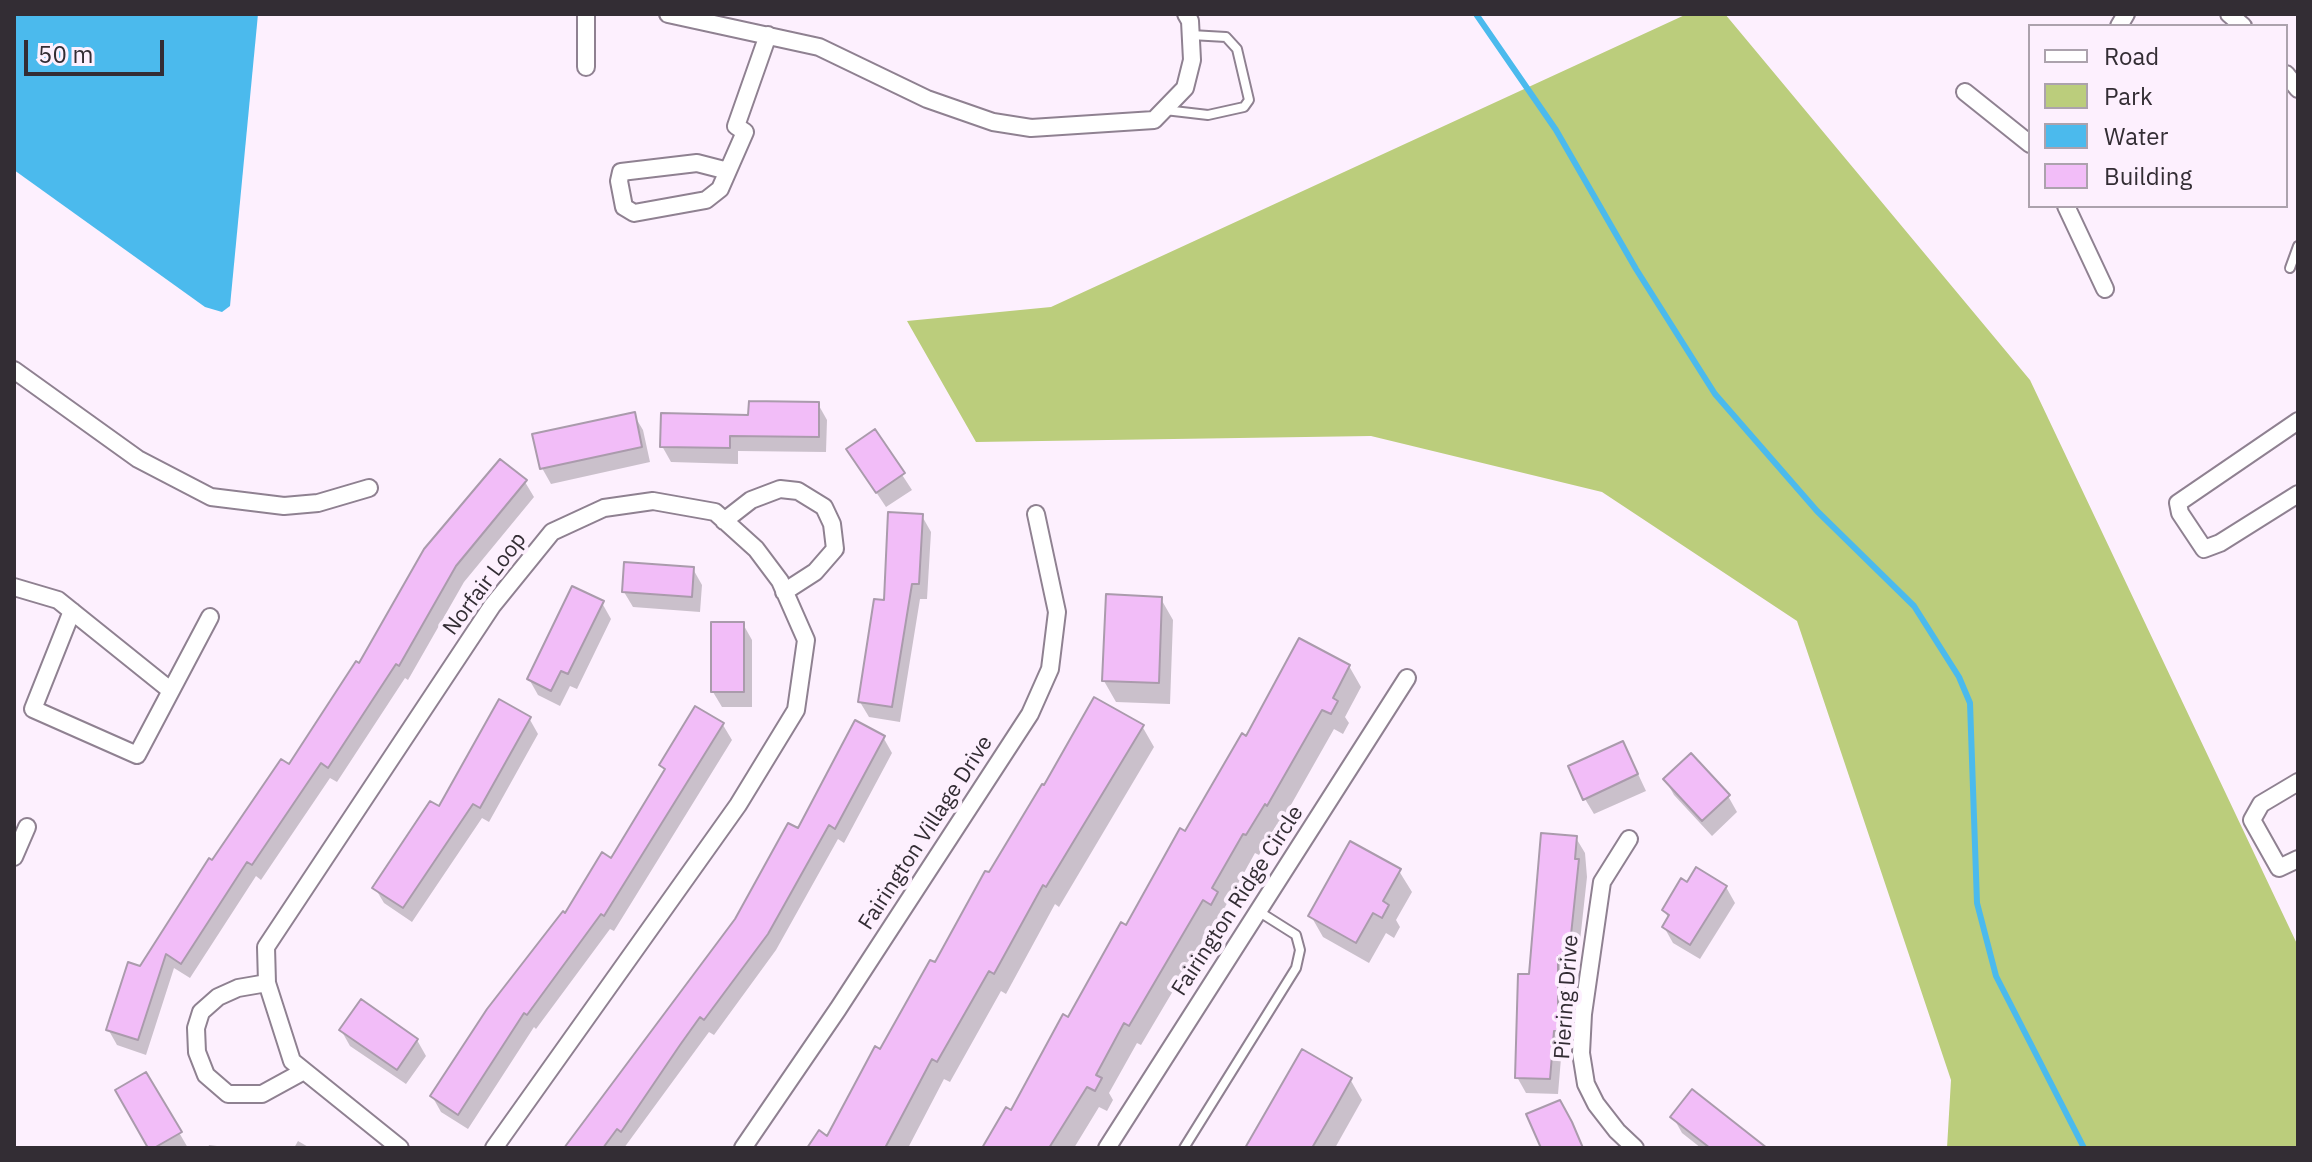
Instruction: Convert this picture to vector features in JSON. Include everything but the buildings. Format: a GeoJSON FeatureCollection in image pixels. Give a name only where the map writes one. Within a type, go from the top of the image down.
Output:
{"type":"FeatureCollection","features":[{"type":"Feature","properties":{"kind":"street"},"geometry":{"type":"LineString","coordinates":[[586,14],[586,67]]}},
{"type":"Feature","properties":{"kind":"street"},"geometry":{"type":"LineString","coordinates":[[668,14],[819,47],[927,99],[993,122],[1031,128],[1154,120],[1185,88],[1192,60],[1186,14]]}},
{"type":"Feature","properties":{"kind":"street"},"geometry":{"type":"LineString","coordinates":[[728,171],[697,163],[621,172],[619,181],[624,207],[634,213],[706,200],[720,189],[728,171],[745,132],[736,126],[768,35]]}},
{"type":"Feature","properties":{"kind":"street"},"geometry":{"type":"LineString","coordinates":[[1965,92],[2028,142]]}},
{"type":"Feature","properties":{"kind":"street"},"geometry":{"type":"LineString","coordinates":[[2067,208],[2105,289]]}},
{"type":"Feature","properties":{"kind":"street"},"geometry":{"type":"LineString","coordinates":[[14,370],[138,459],[211,497],[284,506],[318,503],[369,488]]}},
{"type":"Feature","properties":{"kind":"street"},"geometry":{"type":"LineString","coordinates":[[2298,421],[2178,503],[2180,513],[2204,549],[2220,543],[2298,494]]}},
{"type":"Feature","properties":{"kind":"street"},"geometry":{"type":"LineString","coordinates":[[724,521],[751,500],[780,489],[798,491],[824,507],[832,524],[835,549],[815,572],[784,592]]}},
{"type":"Feature","properties":{"kind":"street","name":"Norfair Loop"},"geometry":{"type":"LineString","coordinates":[[400,1148],[292,1061],[267,983],[266,947],[492,606],[552,532],[604,508],[653,501],[715,512],[756,549],[784,592],[806,640],[796,710],[738,805],[494,1148]]}},
{"type":"Feature","properties":{"kind":"street","name":"Fairington Village Drive"},"geometry":{"type":"LineString","coordinates":[[743,1148],[838,1009],[1030,714],[1050,669],[1057,612],[1036,514]]}},
{"type":"Feature","properties":{"kind":"street"},"geometry":{"type":"LineString","coordinates":[[14,587],[58,600],[170,690]]}},
{"type":"Feature","properties":{"kind":"street"},"geometry":{"type":"LineString","coordinates":[[72,611],[33,709],[137,755],[210,617]]}},
{"type":"Feature","properties":{"kind":"street","name":"Fairington Ridge Circle"},"geometry":{"type":"LineString","coordinates":[[1107,1148],[1407,678]]}},
{"type":"Feature","properties":{"kind":"street"},"geometry":{"type":"LineString","coordinates":[[2298,782],[2261,804],[2252,820],[2279,868],[2298,859]]}},
{"type":"Feature","properties":{"kind":"street"},"geometry":{"type":"LineString","coordinates":[[14,857],[27,827]]}},
{"type":"Feature","properties":{"kind":"street","name":"Piering Drive"},"geometry":{"type":"LineString","coordinates":[[1629,839],[1602,882],[1583,1014],[1581,1053],[1586,1084],[1596,1104],[1635,1148]]}},
{"type":"Feature","properties":{"kind":"street"},"geometry":{"type":"LineString","coordinates":[[267,983],[238,988],[218,997],[201,1012],[196,1028],[197,1052],[206,1075],[228,1094],[262,1094],[304,1071]]}},
{"type":"Feature","properties":{"kind":"lane"},"geometry":{"type":"LineString","coordinates":[[1164,109],[1184,115],[1208,115],[1244,107],[1249,100],[1237,49],[1226,37],[1191,35]]}},
{"type":"Feature","properties":{"kind":"lane"},"geometry":{"type":"LineString","coordinates":[[2290,268],[2298,246]]}},
{"type":"Feature","properties":{"kind":"lane"},"geometry":{"type":"LineString","coordinates":[[1184,1148],[1296,968],[1300,950],[1296,935],[1258,911]]}},
{"type":"Feature","properties":{"kind":"green space"},"geometry":{"type":"Polygon","coordinates":[[[1687,14],[1725,14],[2030,380],[2298,946],[2298,1148],[1947,1148],[1951,1080],[1797,621],[1602,492],[1371,436],[976,442],[907,321],[1051,307],[1687,14]]]}},
{"type":"Feature","properties":{"kind":"water"},"geometry":{"type":"Polygon","coordinates":[[[14,14],[258,14],[230,306],[222,312],[205,307],[14,170],[14,14]]]}},
{"type":"Feature","properties":{"kind":"waterway"},"geometry":{"type":"LineString","coordinates":[[1476,14],[1556,130],[1636,269],[1715,394],[1817,511],[1914,606],[1959,677],[1970,703],[1977,903],[1996,976],[2084,1148]]}}]}
